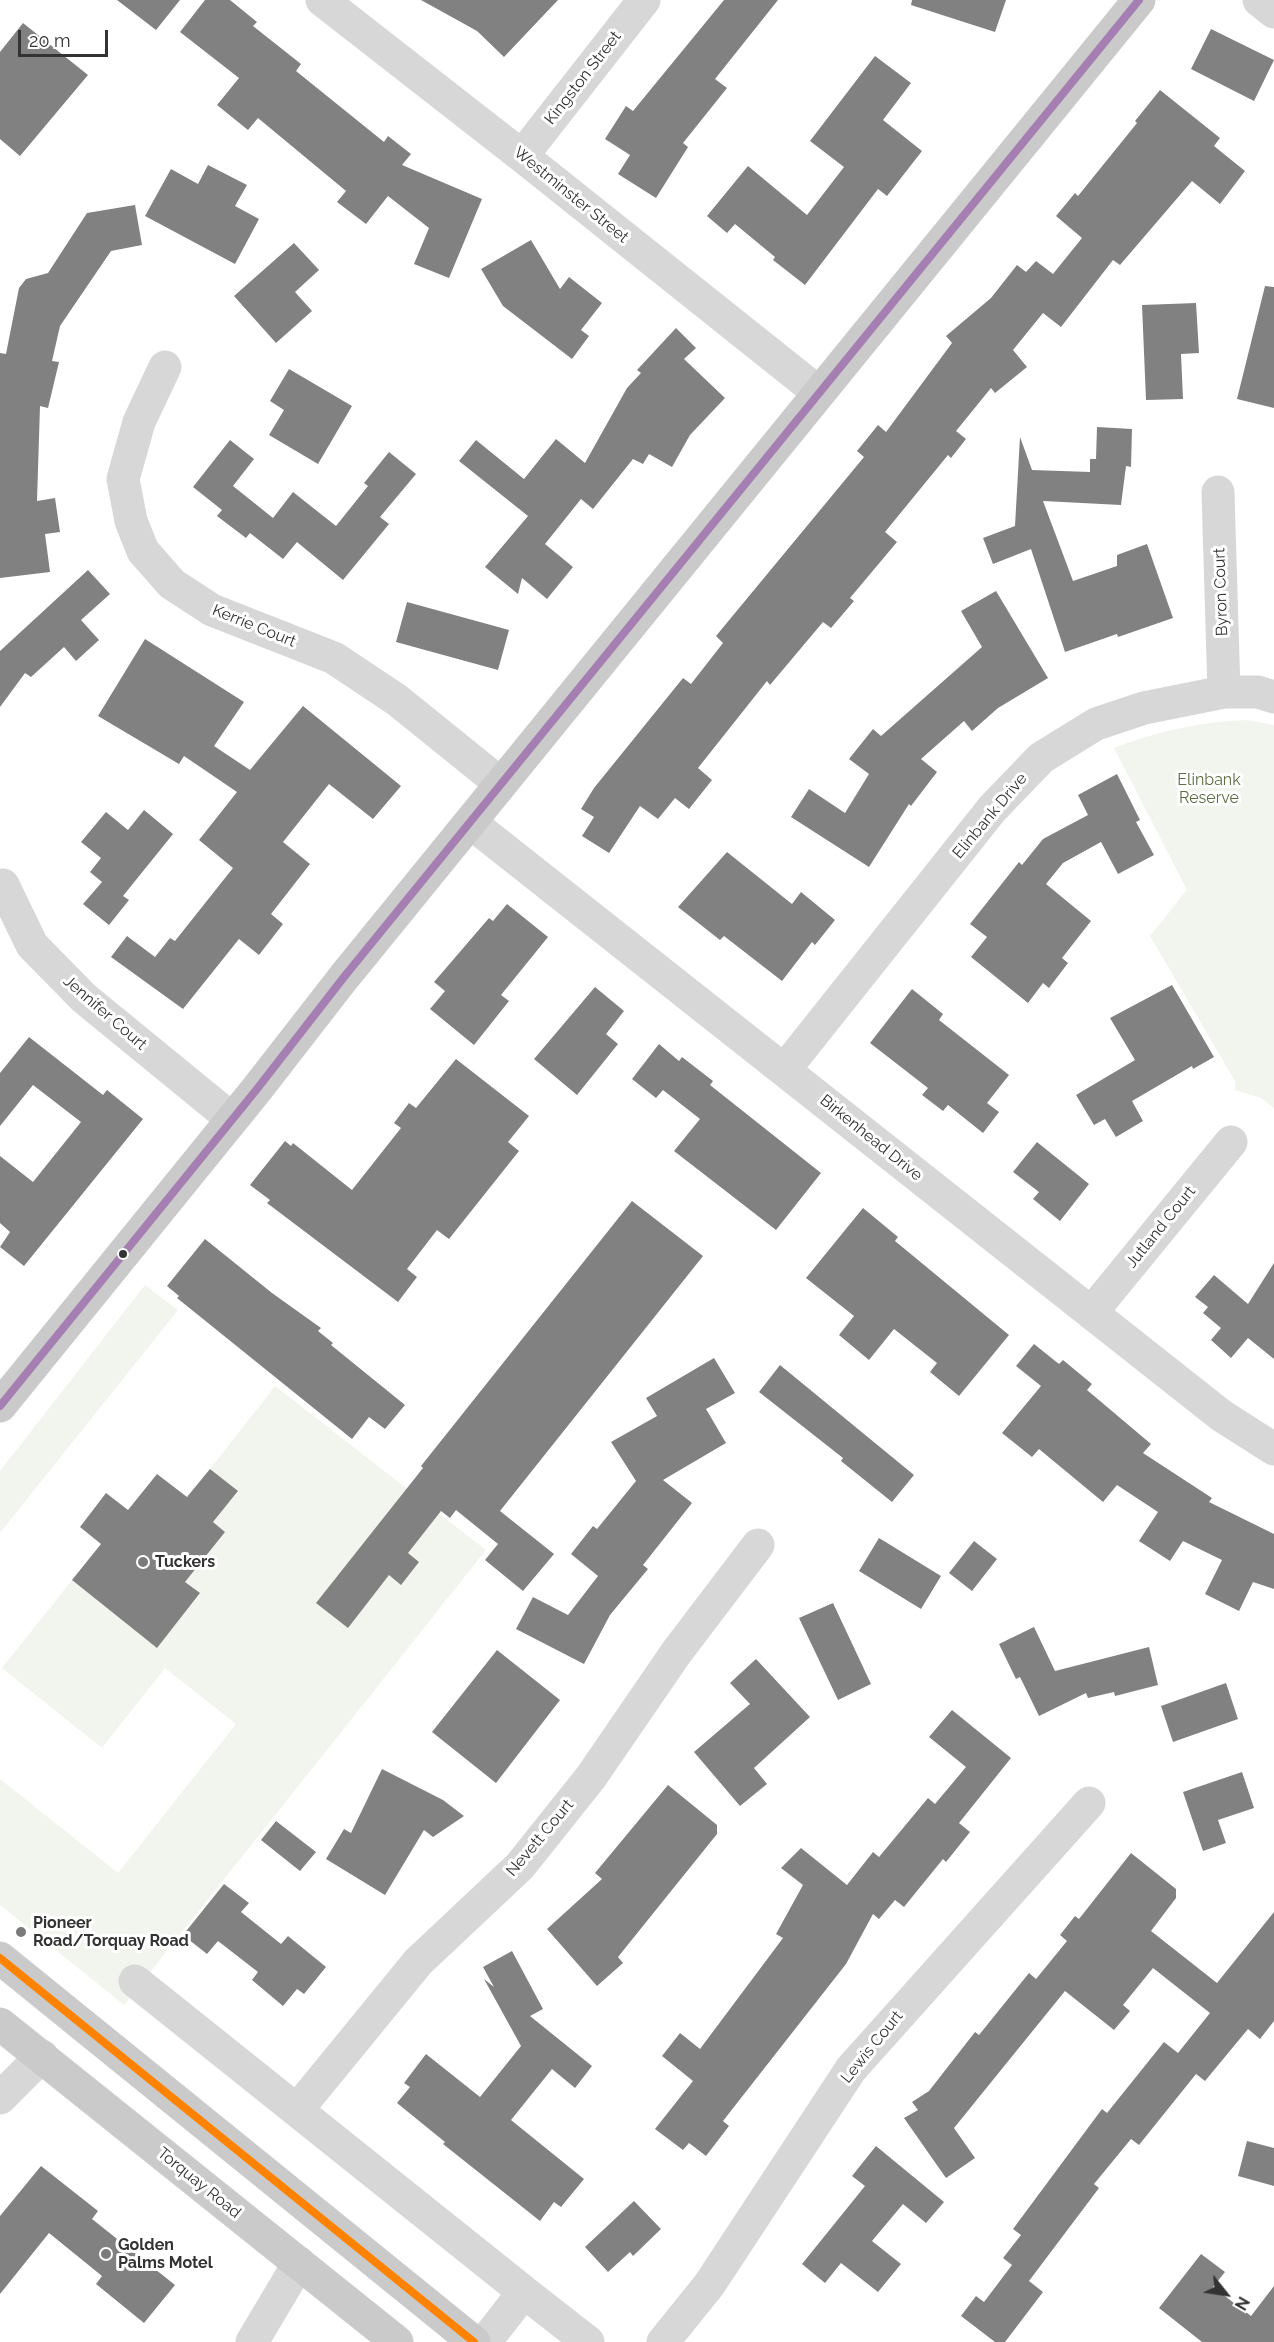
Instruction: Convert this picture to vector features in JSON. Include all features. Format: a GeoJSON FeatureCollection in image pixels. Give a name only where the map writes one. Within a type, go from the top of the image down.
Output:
{"type":"FeatureCollection","features":[{"type":"Feature","properties":{"kind":"main road"},"geometry":{"type":"LineString","coordinates":[[0,1406],[818,392],[1138,0]]}},
{"type":"Feature","properties":{"kind":"main road"},"geometry":{"type":"LineString","coordinates":[[0,1958],[474,2342]]}},
{"type":"Feature","properties":{"kind":"main road","name":"Torquay Road"},"geometry":{"type":"LineString","coordinates":[[0,2024],[397,2342]]}},
{"type":"Feature","properties":{"kind":"street","name":"Westminster Street"},"geometry":{"type":"LineString","coordinates":[[322,0],[818,392]]}},
{"type":"Feature","properties":{"kind":"street","name":"Kingston Street"},"geometry":{"type":"LineString","coordinates":[[522,156],[644,0]]}},
{"type":"Feature","properties":{"kind":"street"},"geometry":{"type":"LineString","coordinates":[[1259,0],[1274,12]]}},
{"type":"Feature","properties":{"kind":"street","name":"Kerrie Court"},"geometry":{"type":"LineString","coordinates":[[165,367],[139,422],[123,479],[131,521],[143,551],[172,584],[212,610],[334,658],[397,699],[501,784]]}},
{"type":"Feature","properties":{"kind":"street","name":"Byron Court"},"geometry":{"type":"LineString","coordinates":[[1218,492],[1224,692]]}},
{"type":"Feature","properties":{"kind":"street","name":"Elinbank Drive"},"geometry":{"type":"LineString","coordinates":[[784,1069],[992,808],[1041,758],[1096,724],[1144,708],[1224,692],[1258,692],[1274,697]]}},
{"type":"Feature","properties":{"kind":"street","name":"Birkenhead Drive"},"geometry":{"type":"LineString","coordinates":[[471,823],[1222,1416],[1274,1449]]}},
{"type":"Feature","properties":{"kind":"street","name":"Jennifer Court"},"geometry":{"type":"LineString","coordinates":[[3,885],[32,945],[84,998],[232,1119]]}},
{"type":"Feature","properties":{"kind":"street","name":"Jutland Court"},"geometry":{"type":"LineString","coordinates":[[1091,1313],[1231,1142]]}},
{"type":"Feature","properties":{"kind":"street","name":"Nevett Court"},"geometry":{"type":"LineString","coordinates":[[297,2110],[418,1962],[520,1866],[591,1777],[676,1653],[758,1545]]}},
{"type":"Feature","properties":{"kind":"street","name":"Lewis Court"},"geometry":{"type":"LineString","coordinates":[[663,2342],[709,2285],[851,2069],[1089,1803]]}},
{"type":"Feature","properties":{"kind":"street"},"geometry":{"type":"LineString","coordinates":[[135,1981],[588,2342]]}},
{"type":"Feature","properties":{"kind":"street"},"geometry":{"type":"LineString","coordinates":[[0,2098],[42,2056]]}},
{"type":"Feature","properties":{"kind":"street"},"geometry":{"type":"LineString","coordinates":[[252,2342],[299,2263]]}},
{"type":"Feature","properties":{"kind":"street"},"geometry":{"type":"LineString","coordinates":[[485,2342],[524,2292]]}},
{"type":"Feature","properties":{"kind":"green space","name":"Elinbank Reserve"},"geometry":{"type":"Polygon","coordinates":[[[1247,720],[1274,725],[1274,1108],[1261,1098],[1235,1090],[1235,1081],[1150,936],[1187,890],[1114,748],[1179,728],[1247,720]]]}},
{"type":"Feature","properties":{"kind":"green space"},"geometry":{"type":"Polygon","coordinates":[[[145,1285],[178,1310],[0,1533],[0,1471],[145,1285]]]}},
{"type":"Feature","properties":{"kind":"green space"},"geometry":{"type":"Polygon","coordinates":[[[275,1386],[486,1550],[124,2005],[0,1905],[0,1779],[118,1873],[236,1724],[165,1668],[102,1748],[2,1668],[72,1580],[157,1647],[200,1594],[185,1582],[225,1532],[213,1522],[238,1492],[210,1469],[275,1386]]]}},
{"type":"Feature","properties":{"kind":"building"},"geometry":{"type":"Polygon","coordinates":[[[117,0],[180,0],[156,30],[117,0]]]}},
{"type":"Feature","properties":{"kind":"building"},"geometry":{"type":"Polygon","coordinates":[[[205,0],[230,0],[257,22],[253,26],[301,64],[296,71],[384,142],[388,136],[411,154],[402,165],[482,199],[449,278],[414,264],[429,228],[388,196],[366,224],[337,202],[346,191],[258,118],[248,130],[217,105],[239,78],[180,32],[205,0]]]}},
{"type":"Feature","properties":{"kind":"building"},"geometry":{"type":"Polygon","coordinates":[[[421,0],[558,0],[504,57],[477,31],[421,0]]]}},
{"type":"Feature","properties":{"kind":"building"},"geometry":{"type":"Polygon","coordinates":[[[724,0],[778,0],[715,79],[727,88],[683,143],[688,147],[656,198],[618,174],[630,155],[605,139],[626,106],[633,111],[724,0]]]}},
{"type":"Feature","properties":{"kind":"building"},"geometry":{"type":"Polygon","coordinates":[[[912,0],[1006,0],[995,32],[911,5],[912,0]]]}},
{"type":"Feature","properties":{"kind":"building"},"geometry":{"type":"Polygon","coordinates":[[[23,23],[88,75],[20,156],[0,139],[0,52],[23,23]]]}},
{"type":"Feature","properties":{"kind":"building"},"geometry":{"type":"Polygon","coordinates":[[[1211,29],[1274,60],[1254,101],[1191,69],[1211,29]]]}},
{"type":"Feature","properties":{"kind":"building"},"geometry":{"type":"Polygon","coordinates":[[[875,56],[911,83],[883,120],[922,151],[887,196],[878,189],[805,285],[773,260],[775,257],[735,224],[727,233],[707,216],[748,166],[807,215],[844,167],[810,141],[875,56]]]}},
{"type":"Feature","properties":{"kind":"building"},"geometry":{"type":"Polygon","coordinates":[[[1160,90],[1220,138],[1214,146],[1245,171],[1220,204],[1192,181],[1120,265],[1113,260],[1061,327],[1043,313],[1013,350],[1027,367],[995,393],[991,388],[956,431],[966,439],[951,458],[948,455],[885,532],[897,542],[850,598],[854,601],[831,628],[823,622],[770,685],[767,681],[698,768],[712,780],[689,809],[675,798],[658,819],[640,806],[609,853],[582,836],[594,817],[581,809],[594,788],[683,678],[691,684],[723,643],[716,636],[864,457],[857,451],[878,425],[886,432],[952,343],[946,336],[991,298],[1017,265],[1026,272],[1036,261],[1053,274],[1082,238],[1056,216],[1075,193],[1078,196],[1137,123],[1135,121],[1160,90]]]}},
{"type":"Feature","properties":{"kind":"building"},"geometry":{"type":"Polygon","coordinates":[[[208,165],[247,185],[235,206],[259,219],[235,264],[145,216],[171,169],[198,184],[208,165]]]}},
{"type":"Feature","properties":{"kind":"building"},"geometry":{"type":"Polygon","coordinates":[[[135,205],[142,245],[111,251],[60,326],[52,361],[59,362],[48,408],[40,406],[37,501],[55,498],[60,532],[45,534],[50,572],[0,578],[0,353],[6,354],[19,288],[26,279],[48,273],[87,213],[135,205]]]}},
{"type":"Feature","properties":{"kind":"building"},"geometry":{"type":"Polygon","coordinates":[[[531,240],[560,289],[569,277],[602,303],[581,330],[589,336],[572,359],[503,306],[481,269],[531,240]]]}},
{"type":"Feature","properties":{"kind":"building"},"geometry":{"type":"Polygon","coordinates":[[[294,243],[319,270],[295,292],[312,311],[276,343],[234,296],[294,243]]]}},
{"type":"Feature","properties":{"kind":"building"},"geometry":{"type":"Polygon","coordinates":[[[1265,286],[1274,287],[1274,408],[1237,399],[1265,286]]]}},
{"type":"Feature","properties":{"kind":"building"},"geometry":{"type":"Polygon","coordinates":[[[1196,303],[1199,353],[1181,354],[1183,399],[1146,400],[1142,305],[1196,303]]]}},
{"type":"Feature","properties":{"kind":"building"},"geometry":{"type":"Polygon","coordinates":[[[676,328],[696,348],[684,359],[725,398],[690,435],[672,467],[649,454],[643,464],[633,459],[593,509],[581,499],[545,544],[573,567],[547,599],[522,578],[518,594],[485,567],[528,516],[459,461],[476,440],[524,479],[556,439],[585,463],[627,388],[641,373],[637,370],[676,328]]]}},
{"type":"Feature","properties":{"kind":"building"},"geometry":{"type":"Polygon","coordinates":[[[289,369],[352,406],[318,464],[269,435],[284,410],[270,401],[289,369]]]}},
{"type":"Feature","properties":{"kind":"building"},"geometry":{"type":"Polygon","coordinates":[[[1097,427],[1132,429],[1131,467],[1126,466],[1121,505],[1043,501],[1073,581],[1117,566],[1117,555],[1147,544],[1173,618],[1065,652],[1031,549],[993,564],[983,538],[1015,526],[1020,437],[1032,470],[1090,472],[1090,459],[1096,459],[1097,427]]]}},
{"type":"Feature","properties":{"kind":"building"},"geometry":{"type":"Polygon","coordinates":[[[230,440],[254,459],[233,486],[273,518],[293,492],[336,526],[368,486],[364,483],[389,452],[416,474],[380,517],[389,524],[343,580],[297,542],[283,559],[250,533],[246,538],[217,516],[222,510],[193,487],[230,440]]]}},
{"type":"Feature","properties":{"kind":"building"},"geometry":{"type":"Polygon","coordinates":[[[88,570],[110,594],[81,620],[99,640],[76,661],[64,647],[31,677],[25,673],[0,707],[0,651],[88,570]]]}},
{"type":"Feature","properties":{"kind":"building"},"geometry":{"type":"Polygon","coordinates":[[[996,591],[1048,678],[998,708],[972,731],[964,721],[921,759],[937,772],[911,806],[909,804],[869,867],[791,817],[809,789],[845,813],[869,774],[849,759],[873,729],[881,736],[982,647],[961,611],[996,591]]]}},
{"type":"Feature","properties":{"kind":"building"},"geometry":{"type":"Polygon","coordinates":[[[407,602],[509,630],[498,670],[396,642],[407,602]]]}},
{"type":"Feature","properties":{"kind":"building"},"geometry":{"type":"Polygon","coordinates":[[[145,639],[244,702],[214,746],[250,770],[303,706],[401,786],[373,819],[329,784],[283,842],[310,864],[271,914],[283,924],[259,955],[239,939],[183,1009],[111,957],[127,936],[155,957],[170,938],[175,941],[233,868],[199,840],[237,792],[184,756],[179,764],[98,716],[145,639]]]}},
{"type":"Feature","properties":{"kind":"building"},"geometry":{"type":"Polygon","coordinates":[[[1117,774],[1140,820],[1136,822],[1154,855],[1118,874],[1101,842],[1063,863],[1046,884],[1091,921],[1062,958],[1068,963],[1049,988],[1043,983],[1028,1003],[971,957],[987,937],[970,924],[1019,862],[1022,865],[1043,839],[1088,815],[1078,795],[1117,774]]]}},
{"type":"Feature","properties":{"kind":"building"},"geometry":{"type":"Polygon","coordinates":[[[144,810],[173,834],[123,896],[129,900],[109,925],[83,904],[102,882],[90,872],[101,858],[81,842],[106,812],[128,830],[144,810]]]}},
{"type":"Feature","properties":{"kind":"building"},"geometry":{"type":"Polygon","coordinates":[[[727,852],[792,904],[801,892],[835,920],[815,945],[812,942],[782,981],[724,936],[720,940],[678,907],[727,852]]]}},
{"type":"Feature","properties":{"kind":"building"},"geometry":{"type":"Polygon","coordinates":[[[507,904],[548,937],[501,995],[509,1001],[474,1045],[430,1009],[445,991],[434,982],[489,918],[493,921],[507,904]]]}},
{"type":"Feature","properties":{"kind":"building"},"geometry":{"type":"Polygon","coordinates":[[[1172,985],[1214,1057],[1193,1069],[1192,1066],[1132,1101],[1143,1121],[1116,1137],[1105,1119],[1094,1125],[1076,1095],[1135,1060],[1110,1018],[1172,985]]]}},
{"type":"Feature","properties":{"kind":"building"},"geometry":{"type":"Polygon","coordinates":[[[595,987],[624,1011],[606,1034],[618,1044],[577,1095],[534,1059],[595,987]]]}},
{"type":"Feature","properties":{"kind":"building"},"geometry":{"type":"Polygon","coordinates":[[[912,989],[943,1014],[939,1020],[1009,1075],[987,1103],[999,1112],[983,1133],[948,1105],[943,1111],[922,1095],[928,1088],[870,1043],[912,989]]]}},
{"type":"Feature","properties":{"kind":"building"},"geometry":{"type":"Polygon","coordinates":[[[29,1037],[103,1095],[107,1090],[143,1119],[24,1266],[0,1247],[10,1232],[0,1223],[0,1156],[33,1182],[81,1122],[33,1085],[0,1126],[0,1073],[29,1037]]]}},
{"type":"Feature","properties":{"kind":"building"},"geometry":{"type":"Polygon","coordinates":[[[659,1044],[679,1061],[682,1057],[713,1081],[710,1085],[821,1173],[776,1230],[674,1151],[700,1119],[663,1090],[656,1098],[632,1079],[659,1044]]]}},
{"type":"Feature","properties":{"kind":"building"},"geometry":{"type":"Polygon","coordinates":[[[456,1059],[529,1116],[508,1142],[519,1151],[449,1239],[437,1230],[407,1269],[417,1277],[398,1302],[267,1203],[270,1200],[250,1185],[285,1141],[291,1146],[293,1143],[352,1190],[401,1128],[394,1123],[409,1103],[416,1108],[456,1059]]]}},
{"type":"Feature","properties":{"kind":"building"},"geometry":{"type":"Polygon","coordinates":[[[1037,1142],[1089,1184],[1060,1221],[1033,1199],[1039,1192],[1013,1172],[1037,1142]]]}},
{"type":"Feature","properties":{"kind":"building"},"geometry":{"type":"Polygon","coordinates":[[[632,1201],[703,1256],[500,1511],[554,1554],[523,1591],[485,1560],[498,1544],[456,1510],[450,1518],[441,1511],[408,1553],[419,1562],[401,1585],[389,1575],[348,1628],[316,1603],[423,1468],[421,1466],[632,1201]]]}},
{"type":"Feature","properties":{"kind":"building"},"geometry":{"type":"Polygon","coordinates":[[[863,1208],[898,1237],[895,1241],[1009,1335],[959,1396],[930,1372],[937,1363],[894,1329],[869,1360],[839,1335],[854,1316],[806,1278],[863,1208]]]}},
{"type":"Feature","properties":{"kind":"building"},"geometry":{"type":"Polygon","coordinates":[[[205,1239],[272,1293],[321,1328],[318,1331],[333,1343],[331,1345],[405,1405],[385,1429],[369,1417],[352,1439],[177,1298],[179,1296],[167,1286],[205,1239]]]}},
{"type":"Feature","properties":{"kind":"building"},"geometry":{"type":"Polygon","coordinates":[[[1274,1263],[1274,1359],[1248,1338],[1231,1358],[1211,1340],[1221,1328],[1203,1313],[1208,1307],[1195,1297],[1214,1275],[1248,1304],[1274,1263]]]}},
{"type":"Feature","properties":{"kind":"building"},"geometry":{"type":"Polygon","coordinates":[[[1034,1344],[1059,1364],[1063,1360],[1092,1384],[1087,1390],[1151,1444],[1143,1453],[1212,1498],[1209,1502],[1274,1534],[1274,1589],[1253,1582],[1239,1611],[1205,1594],[1222,1560],[1183,1541],[1170,1561],[1139,1541],[1158,1512],[1117,1485],[1103,1502],[1039,1449],[1032,1457],[1002,1433],[1041,1386],[1016,1366],[1034,1344]]]}},
{"type":"Feature","properties":{"kind":"building"},"geometry":{"type":"Polygon","coordinates":[[[714,1358],[735,1393],[706,1409],[726,1443],[663,1480],[692,1503],[643,1565],[648,1569],[610,1615],[584,1664],[516,1629],[533,1597],[568,1615],[598,1576],[571,1554],[593,1526],[597,1529],[636,1481],[611,1442],[657,1416],[646,1398],[714,1358]]]}},
{"type":"Feature","properties":{"kind":"building"},"geometry":{"type":"Polygon","coordinates":[[[780,1365],[914,1475],[892,1502],[841,1461],[843,1458],[759,1392],[780,1365]]]}},
{"type":"Feature","properties":{"kind":"building","name":"Tuckers"},"geometry":{"type":"Polygon","coordinates":[[[210,1469],[238,1491],[213,1522],[225,1532],[185,1582],[200,1593],[157,1648],[72,1580],[101,1544],[80,1527],[106,1493],[128,1510],[157,1474],[187,1497],[210,1469]]]}},
{"type":"Feature","properties":{"kind":"building"},"geometry":{"type":"Polygon","coordinates":[[[879,1538],[941,1576],[921,1609],[859,1571],[879,1538]]]}},
{"type":"Feature","properties":{"kind":"building"},"geometry":{"type":"Polygon","coordinates":[[[974,1541],[997,1559],[972,1591],[949,1573],[974,1541]]]}},
{"type":"Feature","properties":{"kind":"building"},"geometry":{"type":"Polygon","coordinates":[[[833,1603],[871,1684],[838,1700],[799,1618],[833,1603]]]}},
{"type":"Feature","properties":{"kind":"building"},"geometry":{"type":"Polygon","coordinates":[[[1034,1627],[1055,1671],[1149,1647],[1158,1685],[1115,1696],[1114,1692],[1088,1698],[1086,1693],[1039,1716],[1020,1677],[1016,1679],[999,1644],[1034,1627]]]}},
{"type":"Feature","properties":{"kind":"building"},"geometry":{"type":"Polygon","coordinates":[[[497,1650],[560,1700],[496,1783],[432,1732],[497,1650]]]}},
{"type":"Feature","properties":{"kind":"building"},"geometry":{"type":"Polygon","coordinates":[[[756,1659],[810,1717],[754,1768],[767,1784],[740,1806],[694,1752],[750,1704],[730,1683],[756,1659]]]}},
{"type":"Feature","properties":{"kind":"building"},"geometry":{"type":"Polygon","coordinates":[[[1226,1683],[1238,1719],[1173,1742],[1161,1706],[1226,1683]]]}},
{"type":"Feature","properties":{"kind":"building"},"geometry":{"type":"Polygon","coordinates":[[[952,1710],[1011,1758],[959,1823],[970,1832],[946,1862],[943,1859],[904,1907],[895,1900],[879,1919],[873,1914],[846,1964],[723,2121],[729,2126],[706,2156],[689,2143],[683,2150],[655,2129],[693,2081],[662,2056],[680,2033],[700,2049],[783,1938],[776,1934],[803,1885],[781,1868],[801,1848],[847,1885],[873,1852],[879,1857],[928,1798],[935,1804],[966,1767],[929,1737],[952,1710]]]}},
{"type":"Feature","properties":{"kind":"building"},"geometry":{"type":"Polygon","coordinates":[[[382,1769],[443,1800],[464,1816],[433,1837],[424,1830],[385,1895],[326,1859],[344,1829],[351,1833],[382,1769]]]}},
{"type":"Feature","properties":{"kind":"building"},"geometry":{"type":"Polygon","coordinates":[[[1242,1772],[1254,1808],[1218,1820],[1226,1843],[1203,1851],[1183,1792],[1242,1772]]]}},
{"type":"Feature","properties":{"kind":"building"},"geometry":{"type":"Polygon","coordinates":[[[668,1785],[717,1825],[717,1834],[618,1957],[623,1963],[597,1986],[547,1929],[602,1879],[595,1873],[668,1785]]]}},
{"type":"Feature","properties":{"kind":"building"},"geometry":{"type":"Polygon","coordinates":[[[276,1821],[316,1852],[300,1871],[261,1840],[276,1821]]]}},
{"type":"Feature","properties":{"kind":"building"},"geometry":{"type":"Polygon","coordinates":[[[1131,1853],[1176,1889],[1176,1898],[1151,1931],[1217,1983],[1274,1912],[1274,2021],[1260,2039],[1248,2029],[1205,2081],[1196,2074],[1139,2145],[1131,2139],[1094,2184],[1099,2188],[1029,2281],[1043,2292],[1005,2342],[995,2342],[961,2316],[976,2296],[984,2302],[1012,2265],[1003,2258],[1021,2235],[1013,2229],[1102,2109],[1107,2113],[1164,2042],[1178,2053],[1210,2013],[1153,1968],[1123,2005],[1130,2011],[1114,2030],[1065,1991],[954,2128],[975,2158],[946,2178],[904,2118],[918,2110],[912,2102],[929,2091],[975,2032],[979,2035],[1029,1973],[1036,1979],[1067,1941],[1060,1935],[1075,1916],[1079,1919],[1131,1853]]]}},
{"type":"Feature","properties":{"kind":"building"},"geometry":{"type":"Polygon","coordinates":[[[224,1884],[249,1903],[241,1912],[281,1944],[288,1936],[326,1967],[304,1994],[297,1989],[283,2006],[252,1980],[258,1972],[218,1941],[207,1954],[183,1935],[224,1884]]]}},
{"type":"Feature","properties":{"kind":"building"},"geometry":{"type":"Polygon","coordinates":[[[512,1951],[543,2009],[530,2016],[592,2066],[575,2088],[552,2069],[511,2120],[584,2179],[561,2207],[554,2202],[540,2221],[443,2144],[445,2142],[397,2103],[410,2087],[404,2083],[426,2054],[480,2097],[521,2046],[484,1979],[494,1987],[483,1967],[512,1951]]]}},
{"type":"Feature","properties":{"kind":"building"},"geometry":{"type":"Polygon","coordinates":[[[1247,2141],[1274,2148],[1274,2186],[1238,2176],[1247,2141]]]}},
{"type":"Feature","properties":{"kind":"building"},"geometry":{"type":"Polygon","coordinates":[[[876,2146],[944,2202],[926,2223],[903,2204],[872,2241],[901,2264],[878,2292],[841,2263],[825,2283],[802,2264],[865,2186],[852,2176],[876,2146]]]}},
{"type":"Feature","properties":{"kind":"building","name":"Golden Palms Motel"},"geometry":{"type":"Polygon","coordinates":[[[41,2166],[98,2211],[92,2219],[175,2285],[144,2323],[96,2284],[102,2276],[49,2233],[0,2294],[0,2216],[41,2166]]]}},
{"type":"Feature","properties":{"kind":"building"},"geometry":{"type":"Polygon","coordinates":[[[634,2201],[661,2229],[633,2256],[630,2252],[608,2272],[585,2247],[634,2201]]]}},
{"type":"Feature","properties":{"kind":"building"},"geometry":{"type":"Polygon","coordinates":[[[1201,2254],[1225,2272],[1213,2287],[1251,2316],[1274,2286],[1274,2342],[1202,2342],[1159,2308],[1201,2254]]]}},
{"type":"Feature","properties":{"kind":"transit line"},"geometry":{"type":"LineString","coordinates":[[0,1406],[257,1089],[344,977],[1139,0]]}},
{"type":"Feature","properties":{"kind":"transit line"},"geometry":{"type":"LineString","coordinates":[[0,1958],[474,2342]]}},
{"type":"Feature","properties":{"kind":"place","name":"Tuckers"},"geometry":{"type":"Point","coordinates":[143,1562]}},
{"type":"Feature","properties":{"kind":"place","name":"Pioneer Road/Torquay Road"},"geometry":{"type":"Point","coordinates":[21,1932]}},
{"type":"Feature","properties":{"kind":"place","name":"Golden Palms Motel"},"geometry":{"type":"Point","coordinates":[106,2254]}}]}
